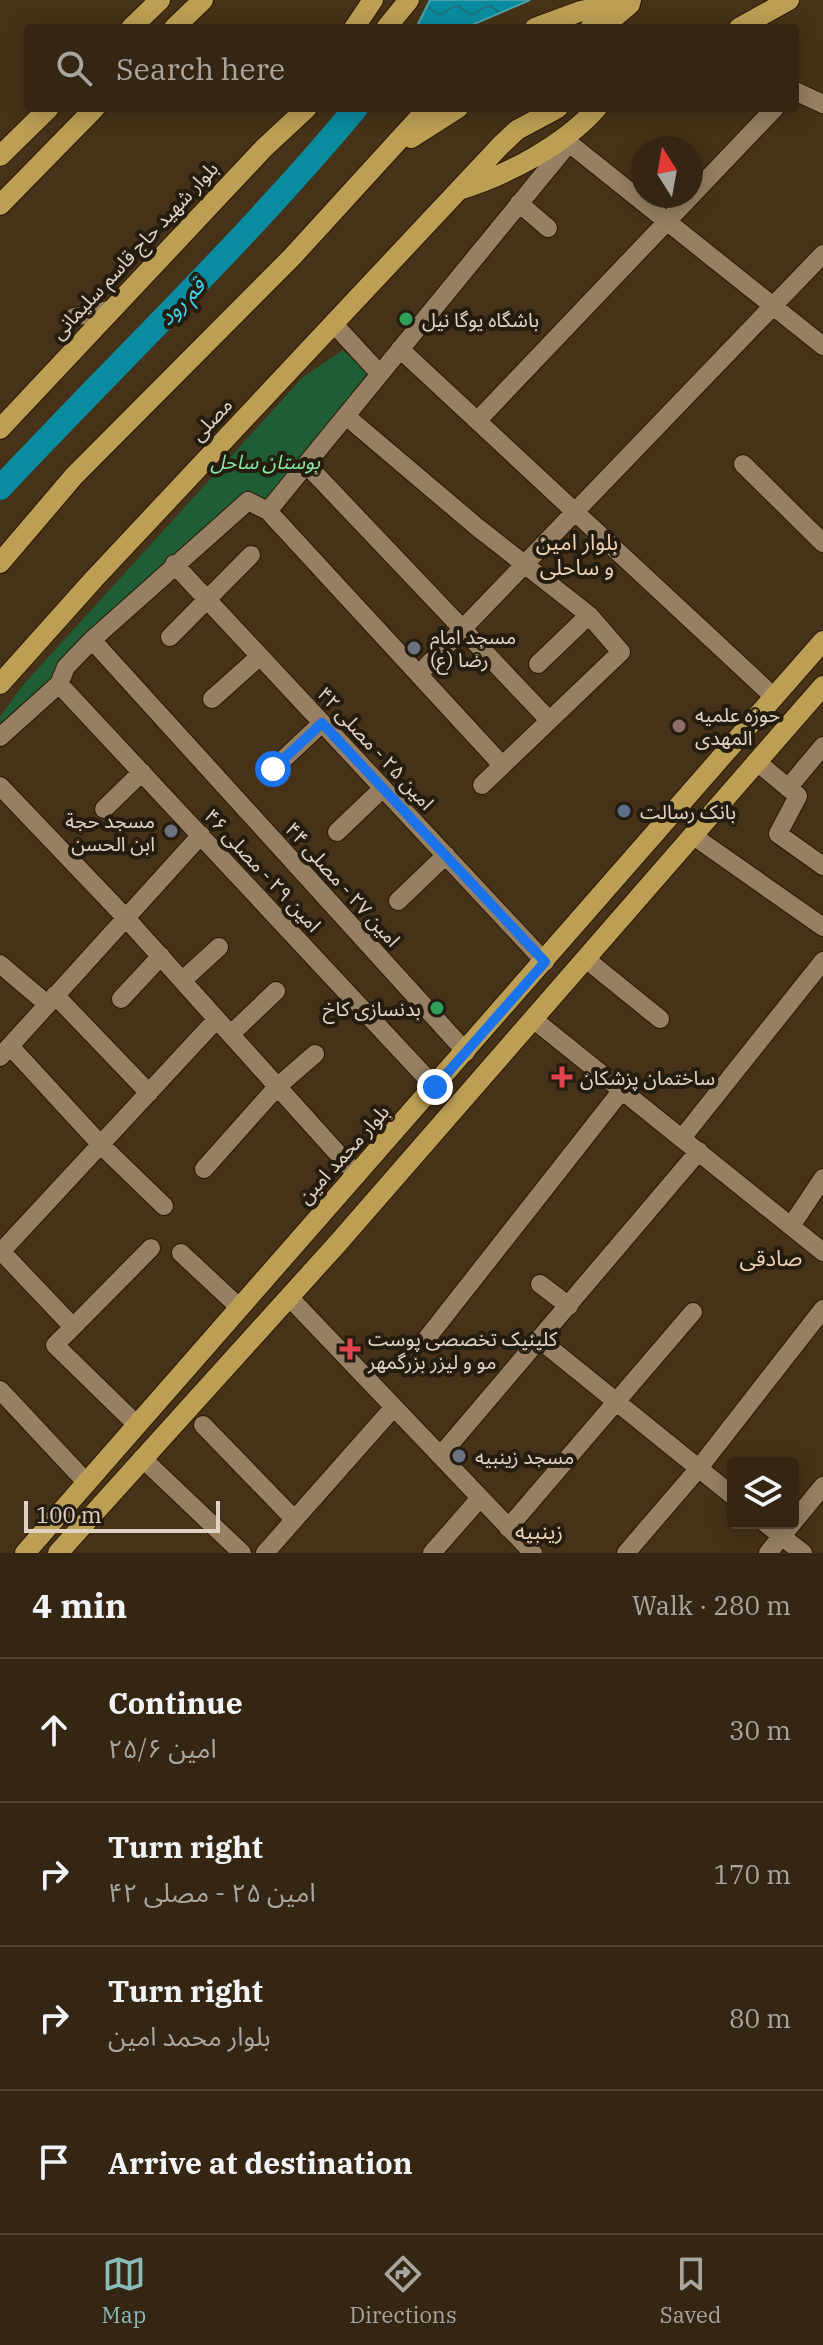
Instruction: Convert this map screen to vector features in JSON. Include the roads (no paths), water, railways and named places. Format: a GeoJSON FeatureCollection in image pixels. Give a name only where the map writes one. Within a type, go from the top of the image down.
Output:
{"type":"FeatureCollection","features":[{"type":"Feature","properties":{"kind":"main road"},"geometry":{"type":"LineString","coordinates":[[135,24],[160,0]]}},
{"type":"Feature","properties":{"kind":"main road"},"geometry":{"type":"LineString","coordinates":[[178,24],[203,0]]}},
{"type":"Feature","properties":{"kind":"main road"},"geometry":{"type":"LineString","coordinates":[[357,24],[373,0]]}},
{"type":"Feature","properties":{"kind":"main road"},"geometry":{"type":"LineString","coordinates":[[389,24],[409,0]]}},
{"type":"Feature","properties":{"kind":"main road"},"geometry":{"type":"LineString","coordinates":[[546,24],[581,11],[632,0]]}},
{"type":"Feature","properties":{"kind":"main road"},"geometry":{"type":"LineString","coordinates":[[598,24],[617,15],[632,0]]}},
{"type":"Feature","properties":{"kind":"main road"},"geometry":{"type":"LineString","coordinates":[[746,24],[789,0]]}},
{"type":"Feature","properties":{"kind":"main road"},"geometry":{"type":"LineString","coordinates":[[0,156],[45,112]]}},
{"type":"Feature","properties":{"kind":"main road"},"geometry":{"type":"LineString","coordinates":[[0,205],[91,112]]}},
{"type":"Feature","properties":{"kind":"main road"},"geometry":{"type":"LineString","coordinates":[[273,140],[293,112]]}},
{"type":"Feature","properties":{"kind":"main road","name":"بلوار شهید حاج قاسم سلیمانی"},"geometry":{"type":"LineString","coordinates":[[0,429],[303,112]]}},
{"type":"Feature","properties":{"kind":"main road"},"geometry":{"type":"LineString","coordinates":[[0,563],[74,476],[292,257],[424,112]]}},
{"type":"Feature","properties":{"kind":"main road"},"geometry":{"type":"LineString","coordinates":[[387,153],[452,112]]}},
{"type":"Feature","properties":{"kind":"main road"},"geometry":{"type":"LineString","coordinates":[[517,130],[522,112]]}},
{"type":"Feature","properties":{"kind":"main road"},"geometry":{"type":"LineString","coordinates":[[517,130],[551,112]]}},
{"type":"Feature","properties":{"kind":"main road"},"geometry":{"type":"LineString","coordinates":[[566,112],[569,137]]}},
{"type":"Feature","properties":{"kind":"main road"},"geometry":{"type":"LineString","coordinates":[[459,190],[488,181],[569,137],[593,112]]}},
{"type":"Feature","properties":{"kind":"main road","name":"مصلی"},"geometry":{"type":"LineString","coordinates":[[0,684],[333,323],[517,130]]}},
{"type":"Feature","properties":{"kind":"main road","name":"بلوار محمد امین"},"geometry":{"type":"LineString","coordinates":[[25,1553],[823,641]]}},
{"type":"Feature","properties":{"kind":"main road"},"geometry":{"type":"LineString","coordinates":[[58,1553],[587,960],[823,686]]}},
{"type":"Feature","properties":{"kind":"main road"},"geometry":{"type":"LineString","coordinates":[[510,1000],[533,1019]]}},
{"type":"Feature","properties":{"kind":"street"},"geometry":{"type":"LineString","coordinates":[[799,93],[823,104]]}},
{"type":"Feature","properties":{"kind":"street"},"geometry":{"type":"LineString","coordinates":[[478,420],[771,112]]}},
{"type":"Feature","properties":{"kind":"street"},"geometry":{"type":"LineString","coordinates":[[268,511],[519,203],[569,137],[823,346]]}},
{"type":"Feature","properties":{"kind":"street"},"geometry":{"type":"LineString","coordinates":[[519,203],[548,228]]}},
{"type":"Feature","properties":{"kind":"street"},"geometry":{"type":"LineString","coordinates":[[419,674],[823,254]]}},
{"type":"Feature","properties":{"kind":"street"},"geometry":{"type":"LineString","coordinates":[[74,317],[113,309]]}},
{"type":"Feature","properties":{"kind":"street"},"geometry":{"type":"LineString","coordinates":[[333,323],[380,374]]}},
{"type":"Feature","properties":{"kind":"street"},"geometry":{"type":"LineString","coordinates":[[400,349],[773,696]]}},
{"type":"Feature","properties":{"kind":"street"},"geometry":{"type":"LineString","coordinates":[[346,416],[589,615],[621,652],[482,785]]}},
{"type":"Feature","properties":{"kind":"street"},"geometry":{"type":"LineString","coordinates":[[306,464],[549,720]]}},
{"type":"Feature","properties":{"kind":"street"},"geometry":{"type":"LineString","coordinates":[[743,464],[823,543]]}},
{"type":"Feature","properties":{"kind":"street"},"geometry":{"type":"LineString","coordinates":[[0,737],[59,684],[66,667],[92,640],[248,501],[268,511],[502,765]]}},
{"type":"Feature","properties":{"kind":"street"},"geometry":{"type":"LineString","coordinates":[[170,637],[251,555]]}},
{"type":"Feature","properties":{"kind":"street","name":"امین ۲۵ - مصلی ۴۲"},"geometry":{"type":"LineString","coordinates":[[174,564],[545,962]]}},
{"type":"Feature","properties":{"kind":"street"},"geometry":{"type":"LineString","coordinates":[[538,664],[589,615]]}},
{"type":"Feature","properties":{"kind":"street","name":"امین ۲۷ - مصلی ۴۴"},"geometry":{"type":"LineString","coordinates":[[92,640],[466,1052]]}},
{"type":"Feature","properties":{"kind":"street"},"geometry":{"type":"LineString","coordinates":[[212,699],[260,656]]}},
{"type":"Feature","properties":{"kind":"street","name":"امین ۲۹ - مصلی ۴۶"},"geometry":{"type":"LineString","coordinates":[[59,684],[435,1087]]}},
{"type":"Feature","properties":{"kind":"street"},"geometry":{"type":"LineString","coordinates":[[273,769],[322,723]]}},
{"type":"Feature","properties":{"kind":"street"},"geometry":{"type":"LineString","coordinates":[[788,788],[823,746]]}},
{"type":"Feature","properties":{"kind":"street"},"geometry":{"type":"LineString","coordinates":[[756,761],[798,796],[778,834],[823,866]]}},
{"type":"Feature","properties":{"kind":"street"},"geometry":{"type":"LineString","coordinates":[[104,809],[142,772]]}},
{"type":"Feature","properties":{"kind":"street"},"geometry":{"type":"LineString","coordinates":[[337,832],[383,788]]}},
{"type":"Feature","properties":{"kind":"street"},"geometry":{"type":"LineString","coordinates":[[1,791],[125,917],[357,1175]]}},
{"type":"Feature","properties":{"kind":"street"},"geometry":{"type":"LineString","coordinates":[[164,1206],[5,1052],[201,835]]}},
{"type":"Feature","properties":{"kind":"street"},"geometry":{"type":"LineString","coordinates":[[692,835],[823,927]]}},
{"type":"Feature","properties":{"kind":"street"},"geometry":{"type":"LineString","coordinates":[[398,901],[446,855]]}},
{"type":"Feature","properties":{"kind":"street"},"geometry":{"type":"LineString","coordinates":[[183,980],[219,947]]}},
{"type":"Feature","properties":{"kind":"street"},"geometry":{"type":"LineString","coordinates":[[121,999],[161,956]]}},
{"type":"Feature","properties":{"kind":"street"},"geometry":{"type":"LineString","coordinates":[[587,960],[660,1019]]}},
{"type":"Feature","properties":{"kind":"street"},"geometry":{"type":"LineString","coordinates":[[682,1138],[823,961]]}},
{"type":"Feature","properties":{"kind":"street"},"geometry":{"type":"LineString","coordinates":[[0,964],[51,1000],[149,1093]]}},
{"type":"Feature","properties":{"kind":"street"},"geometry":{"type":"LineString","coordinates":[[231,1034],[276,991]]}},
{"type":"Feature","properties":{"kind":"street"},"geometry":{"type":"LineString","coordinates":[[73,1327],[1,1252],[217,1019]]}},
{"type":"Feature","properties":{"kind":"street"},"geometry":{"type":"LineString","coordinates":[[533,1019],[823,1252]]}},
{"type":"Feature","properties":{"kind":"street"},"geometry":{"type":"LineString","coordinates":[[204,1169],[277,1087],[315,1054]]}},
{"type":"Feature","properties":{"kind":"street"},"geometry":{"type":"LineString","coordinates":[[424,1342],[622,1090]]}},
{"type":"Feature","properties":{"kind":"street"},"geometry":{"type":"LineString","coordinates":[[440,1456],[699,1151]]}},
{"type":"Feature","properties":{"kind":"street"},"geometry":{"type":"LineString","coordinates":[[791,1226],[823,1178]]}},
{"type":"Feature","properties":{"kind":"street"},"geometry":{"type":"LineString","coordinates":[[137,1425],[55,1345],[151,1248]]}},
{"type":"Feature","properties":{"kind":"street"},"geometry":{"type":"LineString","coordinates":[[181,1253],[240,1308]]}},
{"type":"Feature","properties":{"kind":"street"},"geometry":{"type":"LineString","coordinates":[[540,1284],[569,1306]]}},
{"type":"Feature","properties":{"kind":"street"},"geometry":{"type":"LineString","coordinates":[[289,1297],[480,1498],[511,1540],[533,1553]]}},
{"type":"Feature","properties":{"kind":"street"},"geometry":{"type":"LineString","coordinates":[[626,1553],[699,1468],[823,1309]]}},
{"type":"Feature","properties":{"kind":"street"},"geometry":{"type":"LineString","coordinates":[[511,1540],[616,1403],[693,1312]]}},
{"type":"Feature","properties":{"kind":"street"},"geometry":{"type":"LineString","coordinates":[[540,1340],[727,1491]]}},
{"type":"Feature","properties":{"kind":"street"},"geometry":{"type":"LineString","coordinates":[[0,1390],[86,1482]]}},
{"type":"Feature","properties":{"kind":"street"},"geometry":{"type":"LineString","coordinates":[[265,1553],[394,1407]]}},
{"type":"Feature","properties":{"kind":"street"},"geometry":{"type":"LineString","coordinates":[[203,1425],[294,1519]]}},
{"type":"Feature","properties":{"kind":"street"},"geometry":{"type":"LineString","coordinates":[[142,1458],[242,1553]]}},
{"type":"Feature","properties":{"kind":"street"},"geometry":{"type":"LineString","coordinates":[[768,1553],[823,1486]]}},
{"type":"Feature","properties":{"kind":"street"},"geometry":{"type":"LineString","coordinates":[[432,1553],[480,1498]]}},
{"type":"Feature","properties":{"kind":"street"},"geometry":{"type":"LineString","coordinates":[[772,1529],[803,1553]]}},
{"type":"Feature","properties":{"kind":"water"},"geometry":{"type":"Polygon","coordinates":[[[430,0],[530,0],[474,24],[418,24],[430,0]]]}},
{"type":"Feature","properties":{"kind":"waterway","name":"قم رود"},"geometry":{"type":"LineString","coordinates":[[0,488],[226,253],[353,112]]}},
{"type":"Feature","properties":{"kind":"place","name":"باشگاه یوگا نیل"},"geometry":{"type":"Point","coordinates":[406,319]}},
{"type":"Feature","properties":{"kind":"place","name":"مسجد امام رضا (ع)"},"geometry":{"type":"Point","coordinates":[414,648]}},
{"type":"Feature","properties":{"kind":"place","name":"حوزه علمیه المهدی"},"geometry":{"type":"Point","coordinates":[679,726]}},
{"type":"Feature","properties":{"kind":"place","name":"بانک رسالت"},"geometry":{"type":"Point","coordinates":[624,811]}},
{"type":"Feature","properties":{"kind":"place","name":"مسجد حجة ابن الحسن"},"geometry":{"type":"Point","coordinates":[171,831]}},
{"type":"Feature","properties":{"kind":"place","name":"بدنسازی کاخ"},"geometry":{"type":"Point","coordinates":[437,1008]}},
{"type":"Feature","properties":{"kind":"place","name":"ساختمان پزشکان"},"geometry":{"type":"Point","coordinates":[562,1077]}},
{"type":"Feature","properties":{"kind":"place","name":"کلینیک تخصصی پوست مو و لیزر بزرگمهر"},"geometry":{"type":"Point","coordinates":[350,1349]}},
{"type":"Feature","properties":{"kind":"place","name":"مسجد زینبیه"},"geometry":{"type":"Point","coordinates":[459,1456]}},
{"type":"Feature","properties":{"kind":"district","name":"بلوار امین و ساحلی"},"geometry":{"type":"Point","coordinates":[577,554]}},
{"type":"Feature","properties":{"kind":"district","name":"صادقی"},"geometry":{"type":"Point","coordinates":[771,1257]}},
{"type":"Feature","properties":{"kind":"district","name":"زینبیه"},"geometry":{"type":"Point","coordinates":[539,1530]}},
{"type":"Feature","properties":{"kind":"park label","name":"بوستان ساحل"},"geometry":{"type":"Point","coordinates":[265,461]}}]}
